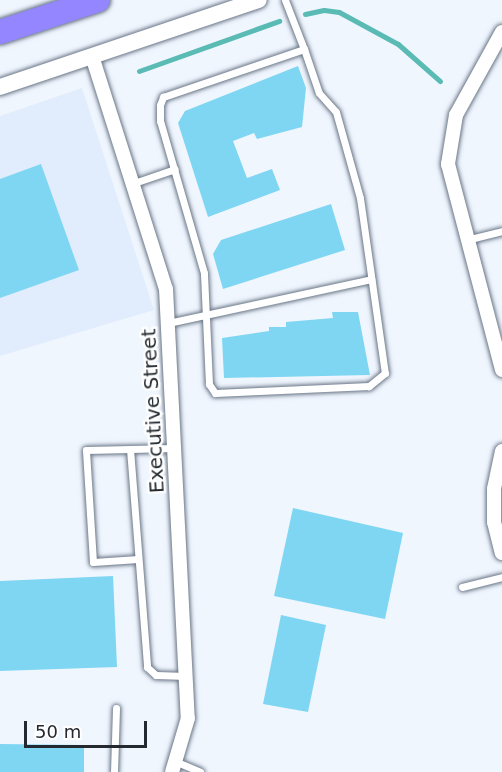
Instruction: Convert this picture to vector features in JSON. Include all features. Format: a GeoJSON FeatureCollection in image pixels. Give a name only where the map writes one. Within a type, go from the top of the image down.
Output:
{"type":"FeatureCollection","features":[{"type":"Feature","properties":{"kind":"highway"},"geometry":{"type":"LineString","coordinates":[[0,32],[98,0]]}},
{"type":"Feature","properties":{"kind":"street"},"geometry":{"type":"LineString","coordinates":[[0,87],[259,0]]}},
{"type":"Feature","properties":{"kind":"street"},"geometry":{"type":"LineString","coordinates":[[502,32],[456,115],[448,164],[466,240],[502,370]]}},
{"type":"Feature","properties":{"kind":"street","name":"Executive Street"},"geometry":{"type":"LineString","coordinates":[[92,56],[159,259],[166,289],[188,718],[175,767]]}},
{"type":"Feature","properties":{"kind":"street"},"geometry":{"type":"LineString","coordinates":[[502,452],[494,489],[494,522],[502,553]]}},
{"type":"Feature","properties":{"kind":"lane"},"geometry":{"type":"LineString","coordinates":[[285,0],[304,49],[319,93],[336,112],[360,198],[386,374],[369,386],[215,393],[209,384],[204,273],[158,112],[163,97],[304,49]]}},
{"type":"Feature","properties":{"kind":"lane"},"geometry":{"type":"LineString","coordinates":[[134,183],[175,169]]}},
{"type":"Feature","properties":{"kind":"lane"},"geometry":{"type":"LineString","coordinates":[[466,240],[502,231]]}},
{"type":"Feature","properties":{"kind":"lane"},"geometry":{"type":"LineString","coordinates":[[168,323],[371,279]]}},
{"type":"Feature","properties":{"kind":"lane"},"geometry":{"type":"LineString","coordinates":[[138,558],[93,562],[86,450],[174,448]]}},
{"type":"Feature","properties":{"kind":"lane"},"geometry":{"type":"LineString","coordinates":[[130,449],[147,667],[156,675],[186,676]]}},
{"type":"Feature","properties":{"kind":"lane"},"geometry":{"type":"LineString","coordinates":[[462,587],[502,577]]}},
{"type":"Feature","properties":{"kind":"lane"},"geometry":{"type":"LineString","coordinates":[[114,772],[116,708]]}},
{"type":"Feature","properties":{"kind":"lane"},"geometry":{"type":"LineString","coordinates":[[175,767],[200,772]]}},
{"type":"Feature","properties":{"kind":"shaded area"},"geometry":{"type":"Polygon","coordinates":[[[82,88],[154,310],[0,356],[0,116],[82,88]]]}},
{"type":"Feature","properties":{"kind":"building"},"geometry":{"type":"Polygon","coordinates":[[[298,66],[306,88],[302,127],[257,139],[254,133],[233,141],[247,178],[272,169],[280,190],[208,217],[178,123],[185,111],[298,66]]]}},
{"type":"Feature","properties":{"kind":"building"},"geometry":{"type":"Polygon","coordinates":[[[41,164],[79,270],[0,298],[0,179],[41,164]]]}},
{"type":"Feature","properties":{"kind":"building"},"geometry":{"type":"Polygon","coordinates":[[[331,204],[345,250],[223,289],[213,254],[221,240],[331,204]]]}},
{"type":"Feature","properties":{"kind":"building"},"geometry":{"type":"Polygon","coordinates":[[[332,312],[358,312],[370,375],[224,378],[222,338],[269,331],[269,327],[286,327],[286,322],[333,318],[332,312]]]}},
{"type":"Feature","properties":{"kind":"building"},"geometry":{"type":"Polygon","coordinates":[[[293,508],[403,533],[385,619],[274,596],[293,508]]]}},
{"type":"Feature","properties":{"kind":"building"},"geometry":{"type":"Polygon","coordinates":[[[113,576],[117,667],[0,671],[0,581],[113,576]]]}},
{"type":"Feature","properties":{"kind":"building"},"geometry":{"type":"Polygon","coordinates":[[[281,615],[326,625],[308,712],[263,704],[281,615]]]}},
{"type":"Feature","properties":{"kind":"building"},"geometry":{"type":"Polygon","coordinates":[[[0,744],[84,745],[84,772],[0,772],[0,744]]]}},
{"type":"Feature","properties":{"kind":"waterway"},"geometry":{"type":"LineString","coordinates":[[305,14],[324,10],[339,12],[398,44],[440,81]]}},
{"type":"Feature","properties":{"kind":"waterway"},"geometry":{"type":"LineString","coordinates":[[139,71],[279,21]]}}]}
